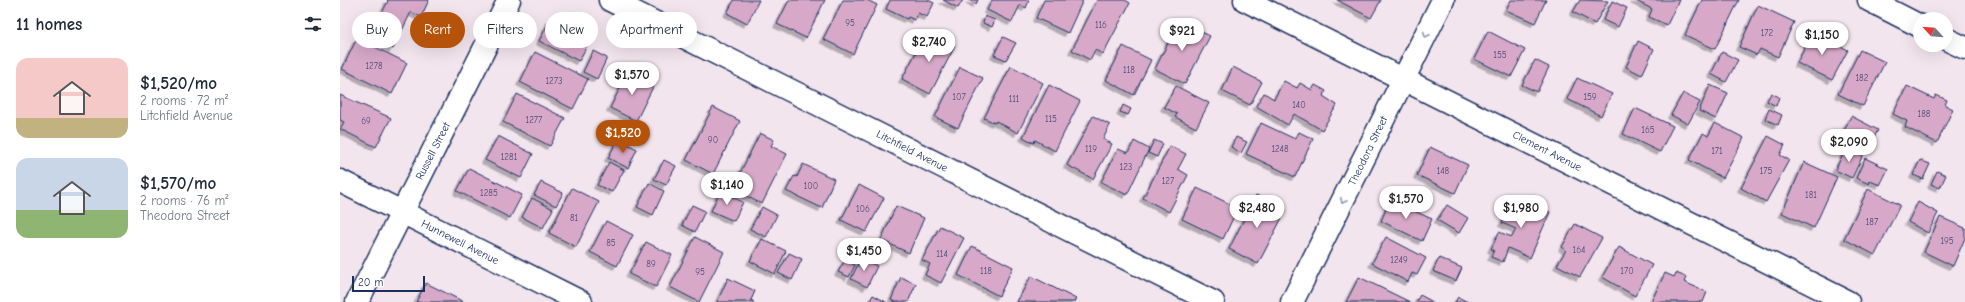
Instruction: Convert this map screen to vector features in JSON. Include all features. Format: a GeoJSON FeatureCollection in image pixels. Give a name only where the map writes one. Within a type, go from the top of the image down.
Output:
{"type":"FeatureCollection","features":[{"type":"Feature","properties":{"kind":"street","name":"Russell Street"},"geometry":{"type":"LineString","coordinates":[[357,302],[509,0]]}},
{"type":"Feature","properties":{"kind":"street","name":"Litchfield Avenue"},"geometry":{"type":"LineString","coordinates":[[610,0],[1214,302]]}},
{"type":"Feature","properties":{"kind":"street","name":"Clement Avenue"},"geometry":{"type":"LineString","coordinates":[[1245,0],[1848,302]]}},
{"type":"Feature","properties":{"kind":"street","name":"Theodora Street"},"geometry":{"type":"LineString","coordinates":[[1292,302],[1443,0]]}},
{"type":"Feature","properties":{"kind":"street"},"geometry":{"type":"LineString","coordinates":[[1869,0],[1913,22]]}},
{"type":"Feature","properties":{"kind":"street"},"geometry":{"type":"LineString","coordinates":[[1953,42],[1965,48]]}},
{"type":"Feature","properties":{"kind":"street","name":"Hunnewell Avenue"},"geometry":{"type":"LineString","coordinates":[[340,181],[581,302]]}},
{"type":"Feature","properties":{"kind":"building"},"geometry":{"type":"Polygon","coordinates":[[[387,0],[429,0],[423,12],[410,12],[402,30],[402,12],[382,12],[388,1],[387,0]]]}},
{"type":"Feature","properties":{"kind":"building"},"geometry":{"type":"Polygon","coordinates":[[[734,0],[759,0],[747,24],[727,13],[734,0]]]}},
{"type":"Feature","properties":{"kind":"building"},"geometry":{"type":"Polygon","coordinates":[[[789,0],[825,0],[806,38],[777,24],[789,0]]]}},
{"type":"Feature","properties":{"kind":"building"},"geometry":{"type":"Polygon","coordinates":[[[843,0],[867,0],[877,5],[853,54],[823,39],[843,0]]]}},
{"type":"Feature","properties":{"kind":"building"},"geometry":{"type":"Polygon","coordinates":[[[890,0],[928,0],[934,3],[927,17],[918,13],[915,20],[908,17],[907,19],[886,9],[890,0]]]}},
{"type":"Feature","properties":{"kind":"building"},"geometry":{"type":"Polygon","coordinates":[[[943,0],[963,0],[958,8],[943,0]]]}},
{"type":"Feature","properties":{"kind":"building"},"geometry":{"type":"Polygon","coordinates":[[[969,0],[978,0],[976,4],[969,0]]]}},
{"type":"Feature","properties":{"kind":"building"},"geometry":{"type":"Polygon","coordinates":[[[992,0],[1029,0],[1026,8],[1020,5],[1012,22],[987,10],[992,0]]]}},
{"type":"Feature","properties":{"kind":"building"},"geometry":{"type":"Polygon","coordinates":[[[1044,0],[1083,0],[1068,33],[1036,18],[1044,0]]]}},
{"type":"Feature","properties":{"kind":"building"},"geometry":{"type":"Polygon","coordinates":[[[1097,0],[1125,0],[1130,3],[1103,54],[1095,50],[1090,60],[1072,50],[1097,0]]]}},
{"type":"Feature","properties":{"kind":"building"},"geometry":{"type":"Polygon","coordinates":[[[1337,0],[1381,0],[1371,18],[1337,0]]]}},
{"type":"Feature","properties":{"kind":"building"},"geometry":{"type":"Polygon","coordinates":[[[1511,0],[1546,0],[1535,23],[1506,10],[1511,0]]]}},
{"type":"Feature","properties":{"kind":"building"},"geometry":{"type":"Polygon","coordinates":[[[1580,0],[1608,1],[1595,24],[1573,12],[1580,0]]]}},
{"type":"Feature","properties":{"kind":"building"},"geometry":{"type":"Polygon","coordinates":[[[1634,0],[1679,0],[1667,25],[1649,17],[1652,9],[1634,0]]]}},
{"type":"Feature","properties":{"kind":"building"},"geometry":{"type":"Polygon","coordinates":[[[1702,0],[1739,0],[1715,49],[1685,35],[1702,0]]]}},
{"type":"Feature","properties":{"kind":"building"},"geometry":{"type":"Polygon","coordinates":[[[1612,1],[1627,8],[1618,27],[1603,20],[1612,1]]]}},
{"type":"Feature","properties":{"kind":"building"},"geometry":{"type":"Polygon","coordinates":[[[1758,5],[1794,22],[1778,57],[1760,49],[1757,55],[1739,47],[1758,5]]]}},
{"type":"Feature","properties":{"kind":"building"},"geometry":{"type":"Polygon","coordinates":[[[985,16],[995,20],[992,27],[983,23],[985,16]]]}},
{"type":"Feature","properties":{"kind":"building"},"geometry":{"type":"Polygon","coordinates":[[[1179,21],[1210,36],[1185,84],[1155,69],[1179,21]]]}},
{"type":"Feature","properties":{"kind":"building"},"geometry":{"type":"Polygon","coordinates":[[[545,30],[545,44],[539,41],[545,30]]]}},
{"type":"Feature","properties":{"kind":"building"},"geometry":{"type":"Polygon","coordinates":[[[1488,31],[1525,50],[1511,77],[1474,59],[1488,31]]]}},
{"type":"Feature","properties":{"kind":"building"},"geometry":{"type":"Polygon","coordinates":[[[927,32],[955,46],[930,94],[902,79],[927,32]]]}},
{"type":"Feature","properties":{"kind":"building"},"geometry":{"type":"Polygon","coordinates":[[[1813,32],[1848,50],[1832,80],[1797,63],[1813,32]]]}},
{"type":"Feature","properties":{"kind":"building"},"geometry":{"type":"Polygon","coordinates":[[[1003,37],[1016,43],[1006,60],[994,55],[1003,37]]]}},
{"type":"Feature","properties":{"kind":"building"},"geometry":{"type":"Polygon","coordinates":[[[1638,41],[1654,49],[1642,75],[1626,67],[1638,41]]]}},
{"type":"Feature","properties":{"kind":"building"},"geometry":{"type":"Polygon","coordinates":[[[1123,46],[1151,60],[1134,95],[1106,80],[1123,46]]]}},
{"type":"Feature","properties":{"kind":"building"},"geometry":{"type":"Polygon","coordinates":[[[352,48],[377,48],[407,63],[392,94],[342,69],[352,48]]]}},
{"type":"Feature","properties":{"kind":"building"},"geometry":{"type":"Polygon","coordinates":[[[553,48],[586,48],[579,61],[553,48]]]}},
{"type":"Feature","properties":{"kind":"building"},"geometry":{"type":"Polygon","coordinates":[[[1860,50],[1885,62],[1863,106],[1838,94],[1860,50]]]}},
{"type":"Feature","properties":{"kind":"building"},"geometry":{"type":"Polygon","coordinates":[[[593,51],[607,58],[597,79],[583,72],[593,51]]]}},
{"type":"Feature","properties":{"kind":"building"},"geometry":{"type":"Polygon","coordinates":[[[535,52],[588,79],[573,109],[520,82],[535,52]]]}},
{"type":"Feature","properties":{"kind":"building"},"geometry":{"type":"Polygon","coordinates":[[[1722,52],[1738,60],[1726,82],[1711,74],[1722,52]]]}},
{"type":"Feature","properties":{"kind":"building"},"geometry":{"type":"Polygon","coordinates":[[[1535,60],[1549,67],[1537,92],[1522,85],[1535,60]]]}},
{"type":"Feature","properties":{"kind":"building"},"geometry":{"type":"Polygon","coordinates":[[[1011,66],[1043,83],[1018,133],[996,121],[995,123],[984,118],[1011,66]]]}},
{"type":"Feature","properties":{"kind":"building"},"geometry":{"type":"Polygon","coordinates":[[[960,67],[983,78],[958,128],[935,117],[960,67]]]}},
{"type":"Feature","properties":{"kind":"building"},"geometry":{"type":"Polygon","coordinates":[[[1233,67],[1262,82],[1250,105],[1222,91],[1233,67]]]}},
{"type":"Feature","properties":{"kind":"building"},"geometry":{"type":"Polygon","coordinates":[[[629,70],[655,83],[636,121],[610,108],[629,70]]]}},
{"type":"Feature","properties":{"kind":"building"},"geometry":{"type":"Polygon","coordinates":[[[1577,78],[1612,94],[1601,116],[1567,99],[1577,78]]]}},
{"type":"Feature","properties":{"kind":"building"},"geometry":{"type":"Polygon","coordinates":[[[1284,81],[1297,88],[1300,83],[1312,90],[1315,85],[1326,91],[1323,96],[1337,105],[1322,130],[1294,114],[1288,125],[1256,106],[1264,93],[1274,99],[1284,81]]]}},
{"type":"Feature","properties":{"kind":"building"},"geometry":{"type":"Polygon","coordinates":[[[1049,85],[1080,101],[1055,151],[1035,140],[1034,143],[1023,137],[1049,85]]]}},
{"type":"Feature","properties":{"kind":"building"},"geometry":{"type":"Polygon","coordinates":[[[1710,85],[1728,93],[1716,119],[1699,111],[1710,85]]]}},
{"type":"Feature","properties":{"kind":"building"},"geometry":{"type":"Polygon","coordinates":[[[1176,86],[1209,103],[1196,128],[1175,117],[1177,114],[1164,107],[1176,86]]]}},
{"type":"Feature","properties":{"kind":"building"},"geometry":{"type":"Polygon","coordinates":[[[1907,86],[1934,99],[1936,95],[1947,100],[1945,105],[1953,109],[1937,143],[1905,127],[1907,121],[1893,114],[1907,86]]]}},
{"type":"Feature","properties":{"kind":"building"},"geometry":{"type":"Polygon","coordinates":[[[1683,93],[1700,102],[1688,124],[1671,115],[1683,93]]]}},
{"type":"Feature","properties":{"kind":"building"},"geometry":{"type":"Polygon","coordinates":[[[1771,93],[1779,97],[1776,106],[1767,101],[1771,93]]]}},
{"type":"Feature","properties":{"kind":"building"},"geometry":{"type":"Polygon","coordinates":[[[517,94],[565,118],[550,146],[503,122],[517,94]]]}},
{"type":"Feature","properties":{"kind":"building"},"geometry":{"type":"Polygon","coordinates":[[[340,95],[391,118],[376,147],[340,129],[344,122],[340,120],[340,95]]]}},
{"type":"Feature","properties":{"kind":"building"},"geometry":{"type":"Polygon","coordinates":[[[1123,105],[1131,109],[1128,115],[1120,112],[1123,105]]]}},
{"type":"Feature","properties":{"kind":"building"},"geometry":{"type":"Polygon","coordinates":[[[713,107],[740,121],[713,174],[686,160],[713,107]]]}},
{"type":"Feature","properties":{"kind":"building"},"geometry":{"type":"Polygon","coordinates":[[[1635,108],[1673,126],[1660,152],[1623,134],[1635,108]]]}},
{"type":"Feature","properties":{"kind":"building"},"geometry":{"type":"Polygon","coordinates":[[[1769,109],[1782,115],[1778,125],[1765,119],[1769,109]]]}},
{"type":"Feature","properties":{"kind":"building"},"geometry":{"type":"Polygon","coordinates":[[[1093,116],[1110,125],[1103,139],[1112,144],[1093,179],[1067,165],[1093,116]]]}},
{"type":"Feature","properties":{"kind":"building"},"geometry":{"type":"Polygon","coordinates":[[[1851,116],[1878,130],[1866,152],[1840,139],[1851,116]]]}},
{"type":"Feature","properties":{"kind":"building"},"geometry":{"type":"Polygon","coordinates":[[[1261,123],[1295,139],[1299,132],[1313,139],[1295,177],[1246,154],[1261,123]]]}},
{"type":"Feature","properties":{"kind":"building"},"geometry":{"type":"Polygon","coordinates":[[[1715,123],[1744,138],[1723,178],[1689,160],[1703,133],[1708,136],[1715,123]]]}},
{"type":"Feature","properties":{"kind":"building"},"geometry":{"type":"Polygon","coordinates":[[[760,133],[774,140],[771,146],[787,154],[762,204],[732,189],[760,133]]]}},
{"type":"Feature","properties":{"kind":"building"},"geometry":{"type":"Polygon","coordinates":[[[498,136],[533,154],[521,178],[485,160],[498,136]]]}},
{"type":"Feature","properties":{"kind":"building"},"geometry":{"type":"Polygon","coordinates":[[[1768,136],[1785,145],[1780,155],[1789,160],[1766,202],[1741,188],[1768,136]]]}},
{"type":"Feature","properties":{"kind":"building"},"geometry":{"type":"Polygon","coordinates":[[[1236,137],[1247,142],[1241,153],[1231,147],[1236,137]]]}},
{"type":"Feature","properties":{"kind":"building"},"geometry":{"type":"Polygon","coordinates":[[[618,139],[637,149],[628,168],[608,158],[618,139]]]}},
{"type":"Feature","properties":{"kind":"building"},"geometry":{"type":"Polygon","coordinates":[[[1154,140],[1163,144],[1157,157],[1148,153],[1154,140]]]}},
{"type":"Feature","properties":{"kind":"building"},"geometry":{"type":"Polygon","coordinates":[[[1134,141],[1149,149],[1127,195],[1101,182],[1118,149],[1128,153],[1134,141]]]}},
{"type":"Feature","properties":{"kind":"building"},"geometry":{"type":"Polygon","coordinates":[[[1170,146],[1186,154],[1178,169],[1188,175],[1169,212],[1143,198],[1170,146]]]}},
{"type":"Feature","properties":{"kind":"building"},"geometry":{"type":"Polygon","coordinates":[[[1430,147],[1468,165],[1455,193],[1417,175],[1430,147]]]}},
{"type":"Feature","properties":{"kind":"building"},"geometry":{"type":"Polygon","coordinates":[[[1847,147],[1863,155],[1852,178],[1835,170],[1847,147]]]}},
{"type":"Feature","properties":{"kind":"building"},"geometry":{"type":"Polygon","coordinates":[[[1865,158],[1888,169],[1880,185],[1870,181],[1869,184],[1856,178],[1865,158]]]}},
{"type":"Feature","properties":{"kind":"building"},"geometry":{"type":"Polygon","coordinates":[[[664,160],[676,166],[666,185],[654,179],[664,160]]]}},
{"type":"Feature","properties":{"kind":"building"},"geometry":{"type":"Polygon","coordinates":[[[1920,160],[1930,164],[1923,179],[1913,175],[1920,160]]]}},
{"type":"Feature","properties":{"kind":"building"},"geometry":{"type":"Polygon","coordinates":[[[609,162],[624,170],[612,192],[597,185],[609,162]]]}},
{"type":"Feature","properties":{"kind":"building"},"geometry":{"type":"Polygon","coordinates":[[[1804,162],[1837,177],[1814,228],[1782,213],[1804,162]]]}},
{"type":"Feature","properties":{"kind":"building"},"geometry":{"type":"Polygon","coordinates":[[[803,164],[834,179],[822,208],[786,191],[794,176],[797,177],[803,164]]]}},
{"type":"Feature","properties":{"kind":"building"},"geometry":{"type":"Polygon","coordinates":[[[469,168],[522,195],[510,218],[457,191],[469,168]]]}},
{"type":"Feature","properties":{"kind":"building"},"geometry":{"type":"Polygon","coordinates":[[[1937,171],[1946,175],[1940,188],[1931,184],[1937,171]]]}},
{"type":"Feature","properties":{"kind":"building"},"geometry":{"type":"Polygon","coordinates":[[[541,182],[563,193],[556,206],[534,195],[541,182]]]}},
{"type":"Feature","properties":{"kind":"building"},"geometry":{"type":"Polygon","coordinates":[[[649,183],[664,191],[653,215],[637,207],[649,183]]]}},
{"type":"Feature","properties":{"kind":"building"},"geometry":{"type":"Polygon","coordinates":[[[859,185],[884,198],[866,232],[841,220],[859,185]]]}},
{"type":"Feature","properties":{"kind":"building"},"geometry":{"type":"Polygon","coordinates":[[[572,188],[599,202],[576,247],[549,233],[572,188]]]}},
{"type":"Feature","properties":{"kind":"building"},"geometry":{"type":"Polygon","coordinates":[[[1197,188],[1238,208],[1223,239],[1182,219],[1197,188]]]}},
{"type":"Feature","properties":{"kind":"building"},"geometry":{"type":"Polygon","coordinates":[[[1868,189],[1900,205],[1875,255],[1844,239],[1868,189]]]}},
{"type":"Feature","properties":{"kind":"building"},"geometry":{"type":"Polygon","coordinates":[[[720,191],[743,202],[734,221],[711,211],[720,191]]]}},
{"type":"Feature","properties":{"kind":"building"},"geometry":{"type":"Polygon","coordinates":[[[1256,195],[1286,210],[1258,264],[1229,249],[1256,195]]]}},
{"type":"Feature","properties":{"kind":"building"},"geometry":{"type":"Polygon","coordinates":[[[1514,196],[1550,212],[1530,258],[1508,248],[1503,262],[1491,257],[1494,250],[1491,249],[1499,232],[1512,237],[1516,229],[1502,223],[1514,196]]]}},
{"type":"Feature","properties":{"kind":"building"},"geometry":{"type":"Polygon","coordinates":[[[532,198],[553,209],[543,228],[522,217],[532,198]]]}},
{"type":"Feature","properties":{"kind":"building"},"geometry":{"type":"Polygon","coordinates":[[[1390,200],[1432,219],[1422,241],[1381,221],[1390,200]]]}},
{"type":"Feature","properties":{"kind":"building"},"geometry":{"type":"Polygon","coordinates":[[[1918,202],[1938,213],[1928,233],[1908,222],[1918,202]]]}},
{"type":"Feature","properties":{"kind":"building"},"geometry":{"type":"Polygon","coordinates":[[[692,205],[705,211],[695,232],[682,225],[692,205]]]}},
{"type":"Feature","properties":{"kind":"building"},"geometry":{"type":"Polygon","coordinates":[[[1447,205],[1468,218],[1459,233],[1437,220],[1447,205]]]}},
{"type":"Feature","properties":{"kind":"building"},"geometry":{"type":"Polygon","coordinates":[[[896,206],[924,218],[909,253],[881,240],[896,206]]]}},
{"type":"Feature","properties":{"kind":"building"},"geometry":{"type":"Polygon","coordinates":[[[762,207],[777,215],[766,237],[750,229],[762,207]]]}},
{"type":"Feature","properties":{"kind":"building"},"geometry":{"type":"Polygon","coordinates":[[[1940,217],[1965,228],[1965,238],[1953,266],[1924,252],[1940,217]]]}},
{"type":"Feature","properties":{"kind":"building"},"geometry":{"type":"Polygon","coordinates":[[[606,221],[633,235],[617,266],[590,252],[606,221]]]}},
{"type":"Feature","properties":{"kind":"building"},"geometry":{"type":"Polygon","coordinates":[[[1575,224],[1602,238],[1580,277],[1557,265],[1566,250],[1562,247],[1575,224]]]}},
{"type":"Feature","properties":{"kind":"building"},"geometry":{"type":"Polygon","coordinates":[[[940,226],[964,238],[941,283],[925,275],[930,264],[922,260],[940,226]]]}},
{"type":"Feature","properties":{"kind":"building"},"geometry":{"type":"Polygon","coordinates":[[[695,237],[724,252],[699,302],[670,287],[695,237]]]}},
{"type":"Feature","properties":{"kind":"building"},"geometry":{"type":"Polygon","coordinates":[[[1386,237],[1426,258],[1417,275],[1412,273],[1408,282],[1372,263],[1386,237]]]}},
{"type":"Feature","properties":{"kind":"building"},"geometry":{"type":"Polygon","coordinates":[[[762,239],[786,251],[775,274],[750,261],[762,239]]]}},
{"type":"Feature","properties":{"kind":"building"},"geometry":{"type":"Polygon","coordinates":[[[646,242],[672,255],[656,287],[629,274],[646,242]]]}},
{"type":"Feature","properties":{"kind":"building"},"geometry":{"type":"Polygon","coordinates":[[[972,246],[1013,267],[999,296],[958,275],[972,246]]]}},
{"type":"Feature","properties":{"kind":"building"},"geometry":{"type":"Polygon","coordinates":[[[1619,247],[1652,265],[1635,296],[1602,277],[1619,247]]]}},
{"type":"Feature","properties":{"kind":"building"},"geometry":{"type":"Polygon","coordinates":[[[789,253],[802,259],[792,280],[778,273],[789,253]]]}},
{"type":"Feature","properties":{"kind":"building"},"geometry":{"type":"Polygon","coordinates":[[[861,258],[877,266],[867,287],[851,279],[861,258]]]}},
{"type":"Feature","properties":{"kind":"building"},"geometry":{"type":"Polygon","coordinates":[[[1439,258],[1462,268],[1456,281],[1433,271],[1439,258]]]}},
{"type":"Feature","properties":{"kind":"building"},"geometry":{"type":"Polygon","coordinates":[[[845,260],[855,265],[849,277],[838,272],[845,260]]]}},
{"type":"Feature","properties":{"kind":"building"},"geometry":{"type":"Polygon","coordinates":[[[1665,273],[1674,277],[1676,273],[1686,277],[1684,282],[1707,292],[1703,302],[1651,302],[1665,273]]]}},
{"type":"Feature","properties":{"kind":"building"},"geometry":{"type":"Polygon","coordinates":[[[1031,276],[1076,299],[1074,302],[1017,302],[1031,276]]]}},
{"type":"Feature","properties":{"kind":"building"},"geometry":{"type":"Polygon","coordinates":[[[901,277],[916,284],[908,302],[896,302],[891,300],[901,277]]]}},
{"type":"Feature","properties":{"kind":"building"},"geometry":{"type":"Polygon","coordinates":[[[1359,277],[1410,302],[1346,302],[1359,277]]]}},
{"type":"Feature","properties":{"kind":"building"},"geometry":{"type":"Polygon","coordinates":[[[728,278],[755,291],[751,300],[754,302],[717,302],[728,278]]]}},
{"type":"Feature","properties":{"kind":"building"},"geometry":{"type":"Polygon","coordinates":[[[426,283],[464,302],[416,302],[426,283]]]}},
{"type":"Feature","properties":{"kind":"building"},"geometry":{"type":"Polygon","coordinates":[[[873,295],[886,302],[869,302],[873,295]]]}},
{"type":"Feature","properties":{"kind":"building"},"geometry":{"type":"Polygon","coordinates":[[[1420,295],[1433,302],[1416,302],[1420,295]]]}},
{"type":"Feature","properties":{"kind":"building"},"geometry":{"type":"Polygon","coordinates":[[[1458,297],[1468,302],[1455,302],[1458,297]]]}}]}
